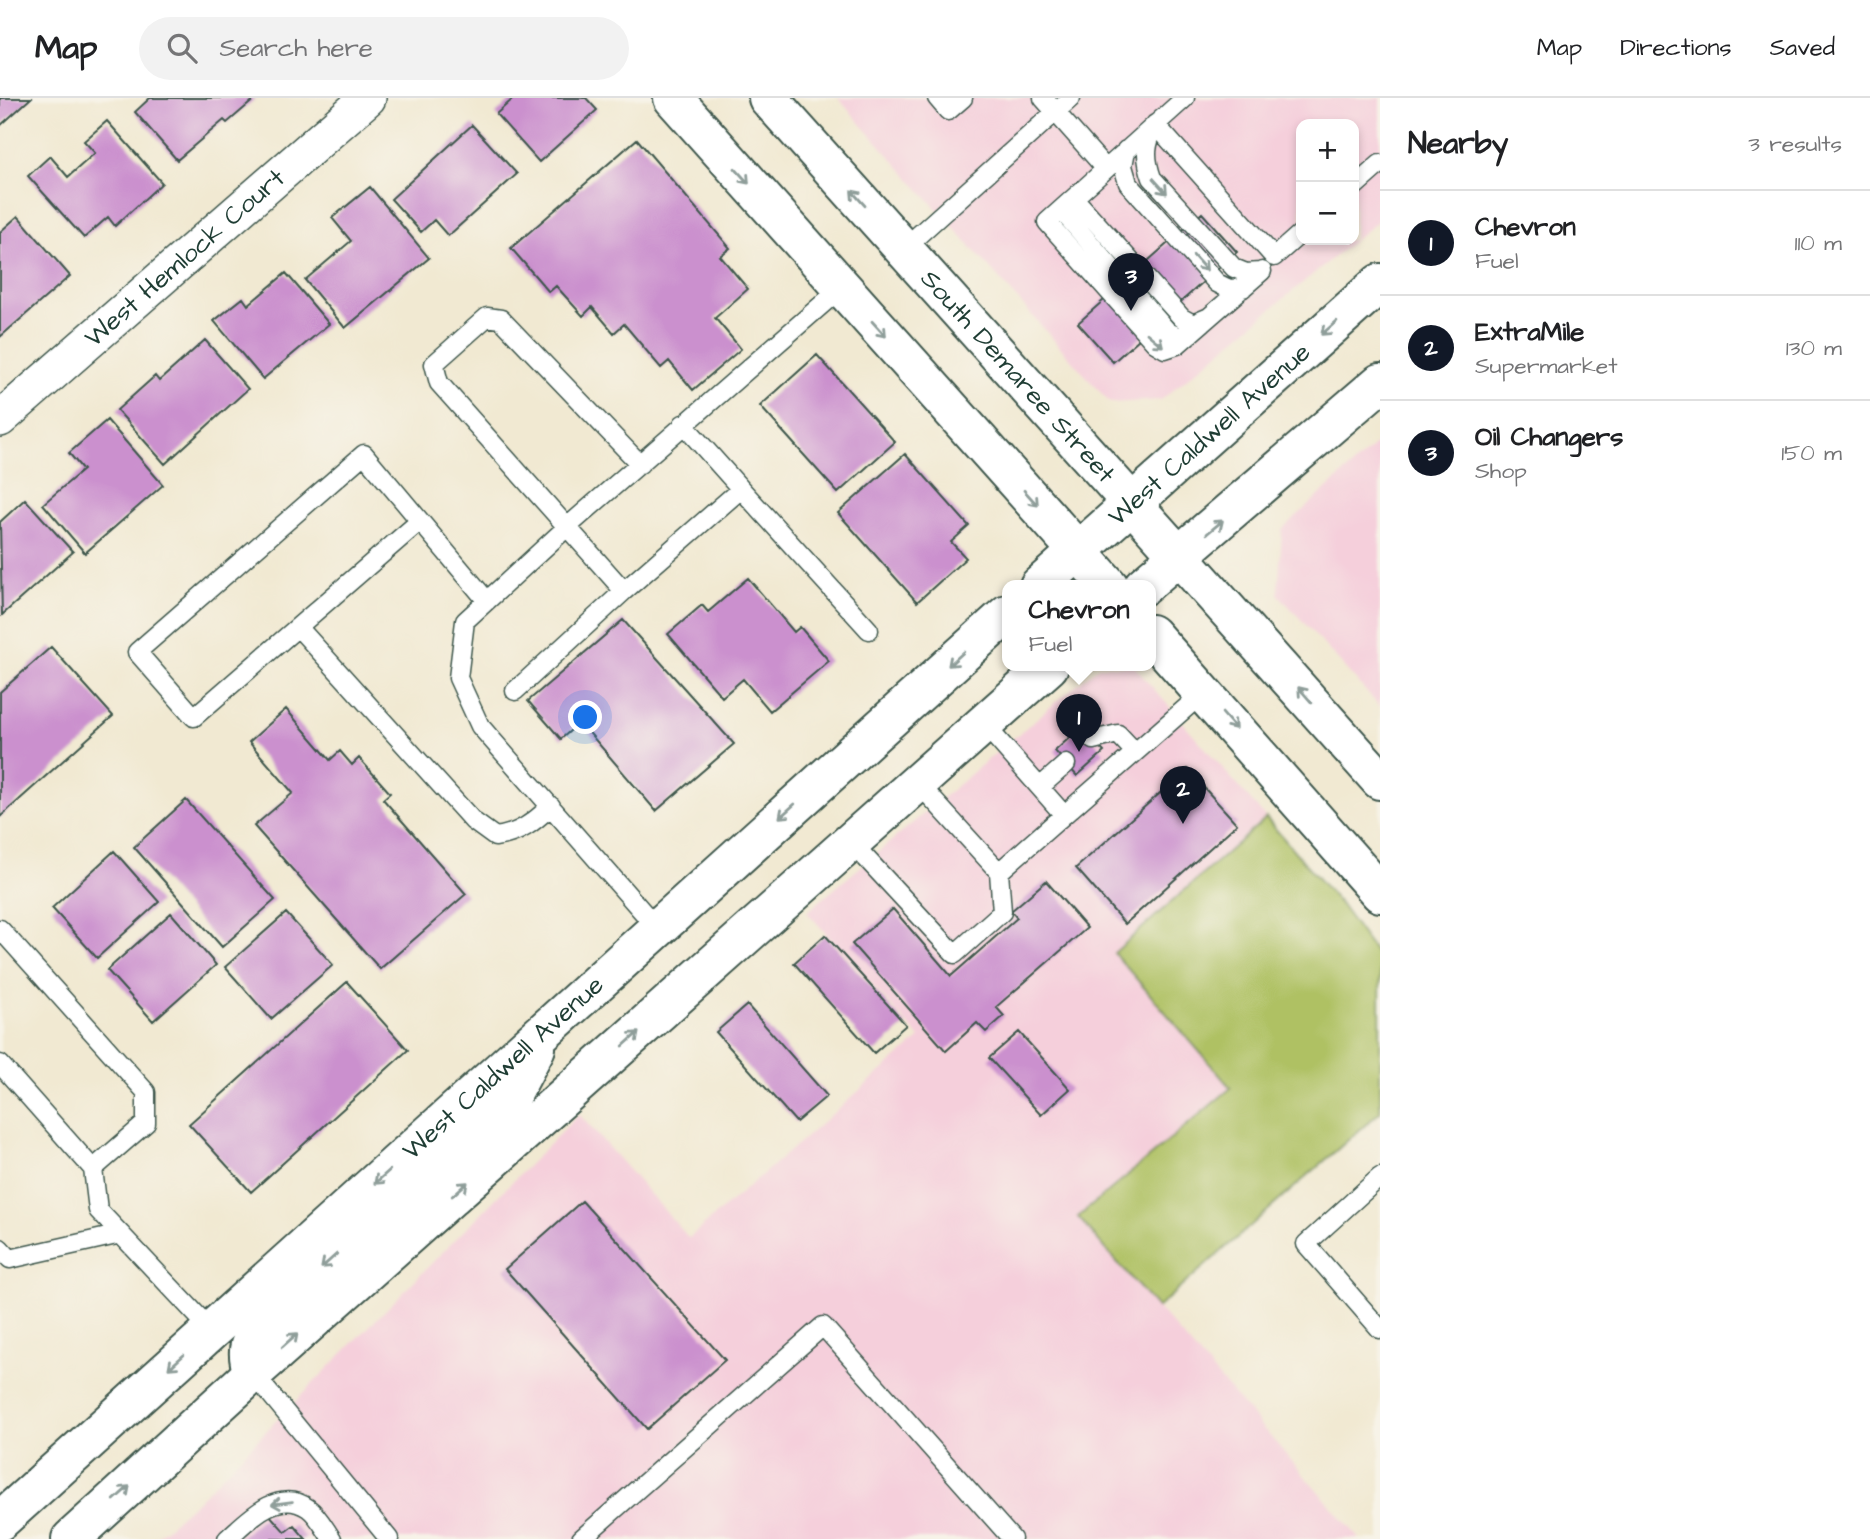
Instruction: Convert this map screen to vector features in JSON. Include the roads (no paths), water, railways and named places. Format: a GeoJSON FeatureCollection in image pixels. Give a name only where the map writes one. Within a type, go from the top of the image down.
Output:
{"type":"FeatureCollection","features":[{"type":"Feature","properties":{"kind":"main road"},"geometry":{"type":"LineString","coordinates":[[673,98],[1104,580]]}},
{"type":"Feature","properties":{"kind":"main road","name":"South Demaree Street"},"geometry":{"type":"LineString","coordinates":[[768,98],[1380,779]]}},
{"type":"Feature","properties":{"kind":"main road","name":"West Caldwell Avenue"},"geometry":{"type":"LineString","coordinates":[[1045,580],[1380,283]]}},
{"type":"Feature","properties":{"kind":"main road"},"geometry":{"type":"LineString","coordinates":[[1151,580],[1380,383]]}},
{"type":"Feature","properties":{"kind":"main road","name":"West Caldwell Avenue"},"geometry":{"type":"LineString","coordinates":[[0,1521],[1002,618]]}},
{"type":"Feature","properties":{"kind":"main road"},"geometry":{"type":"LineString","coordinates":[[1156,639],[1380,893]]}},
{"type":"Feature","properties":{"kind":"main road"},"geometry":{"type":"LineString","coordinates":[[71,1539],[253,1373],[1043,671]]}},
{"type":"Feature","properties":{"kind":"main road"},"geometry":{"type":"LineString","coordinates":[[253,1373],[247,1357],[249,1346],[264,1321],[508,1101],[548,1025]]}},
{"type":"Feature","properties":{"kind":"street","name":"West Hemlock Court"},"geometry":{"type":"LineString","coordinates":[[0,419],[368,98]]}},
{"type":"Feature","properties":{"kind":"lane"},"geometry":{"type":"LineString","coordinates":[[937,98],[948,111],[963,98]]}},
{"type":"Feature","properties":{"kind":"lane"},"geometry":{"type":"LineString","coordinates":[[1043,98],[1106,169]]}},
{"type":"Feature","properties":{"kind":"lane"},"geometry":{"type":"LineString","coordinates":[[904,248],[1071,98]]}},
{"type":"Feature","properties":{"kind":"lane"},"geometry":{"type":"LineString","coordinates":[[1185,98],[1047,222],[1155,343],[1165,349],[1177,345],[1261,272],[1296,237]]}},
{"type":"Feature","properties":{"kind":"lane"},"geometry":{"type":"LineString","coordinates":[[1155,124],[1274,257]]}},
{"type":"Feature","properties":{"kind":"lane"},"geometry":{"type":"LineString","coordinates":[[1155,124],[1146,146],[1146,162],[1152,178],[1234,268],[1246,273],[1261,272]]}},
{"type":"Feature","properties":{"kind":"lane"},"geometry":{"type":"LineString","coordinates":[[1126,150],[1123,166],[1128,183],[1217,283],[1230,289],[1243,288]]}},
{"type":"Feature","properties":{"kind":"lane"},"geometry":{"type":"LineString","coordinates":[[1359,183],[1380,164]]}},
{"type":"Feature","properties":{"kind":"lane"},"geometry":{"type":"LineString","coordinates":[[1067,204],[1182,318],[1193,324],[1207,318]]}},
{"type":"Feature","properties":{"kind":"lane"},"geometry":{"type":"LineString","coordinates":[[1067,204],[1168,332],[1177,336],[1191,333]]}},
{"type":"Feature","properties":{"kind":"lane"},"geometry":{"type":"LineString","coordinates":[[656,928],[480,726],[458,678],[465,621],[683,424],[841,288]]}},
{"type":"Feature","properties":{"kind":"lane"},"geometry":{"type":"LineString","coordinates":[[625,592],[439,383],[434,364],[487,317],[502,318],[640,464]]}},
{"type":"Feature","properties":{"kind":"lane"},"geometry":{"type":"LineString","coordinates":[[683,424],[869,630]]}},
{"type":"Feature","properties":{"kind":"lane"},"geometry":{"type":"LineString","coordinates":[[420,521],[194,717],[137,652],[364,454],[420,521],[486,601]]}},
{"type":"Feature","properties":{"kind":"lane"},"geometry":{"type":"LineString","coordinates":[[515,691],[741,489]]}},
{"type":"Feature","properties":{"kind":"lane"},"geometry":{"type":"LineString","coordinates":[[298,627],[473,821],[495,837],[512,835],[531,825],[551,806]]}},
{"type":"Feature","properties":{"kind":"lane"},"geometry":{"type":"LineString","coordinates":[[999,872],[1204,692]]}},
{"type":"Feature","properties":{"kind":"lane"},"geometry":{"type":"LineString","coordinates":[[984,724],[1064,815]]}},
{"type":"Feature","properties":{"kind":"lane"},"geometry":{"type":"LineString","coordinates":[[1093,740],[1118,734],[1136,752]]}},
{"type":"Feature","properties":{"kind":"lane"},"geometry":{"type":"LineString","coordinates":[[1040,788],[1066,764]]}},
{"type":"Feature","properties":{"kind":"lane"},"geometry":{"type":"LineString","coordinates":[[851,842],[955,954],[1002,912],[999,872],[917,782]]}},
{"type":"Feature","properties":{"kind":"lane"},"geometry":{"type":"LineString","coordinates":[[0,929],[146,1092],[146,1123],[93,1170]]}},
{"type":"Feature","properties":{"kind":"lane"},"geometry":{"type":"LineString","coordinates":[[0,1064],[93,1170],[98,1210],[211,1330]]}},
{"type":"Feature","properties":{"kind":"lane"},"geometry":{"type":"LineString","coordinates":[[1380,1177],[1306,1244],[1380,1329]]}},
{"type":"Feature","properties":{"kind":"lane"},"geometry":{"type":"LineString","coordinates":[[0,1248],[10,1259],[121,1234]]}},
{"type":"Feature","properties":{"kind":"lane"},"geometry":{"type":"LineString","coordinates":[[581,1539],[823,1326],[1012,1539]]}},
{"type":"Feature","properties":{"kind":"lane"},"geometry":{"type":"LineString","coordinates":[[253,1373],[389,1539]]}},
{"type":"Feature","properties":{"kind":"lane"},"geometry":{"type":"LineString","coordinates":[[226,1539],[274,1502],[295,1502],[310,1509],[332,1539]]}},
{"type":"Feature","properties":{"kind":"place","name":"Oil Changers"},"geometry":{"type":"Point","coordinates":[1131,311]}},
{"type":"Feature","properties":{"kind":"place","name":"Chevron"},"geometry":{"type":"Point","coordinates":[1079,752]}},
{"type":"Feature","properties":{"kind":"place","name":"ExtraMile"},"geometry":{"type":"Point","coordinates":[1183,824]}}]}
